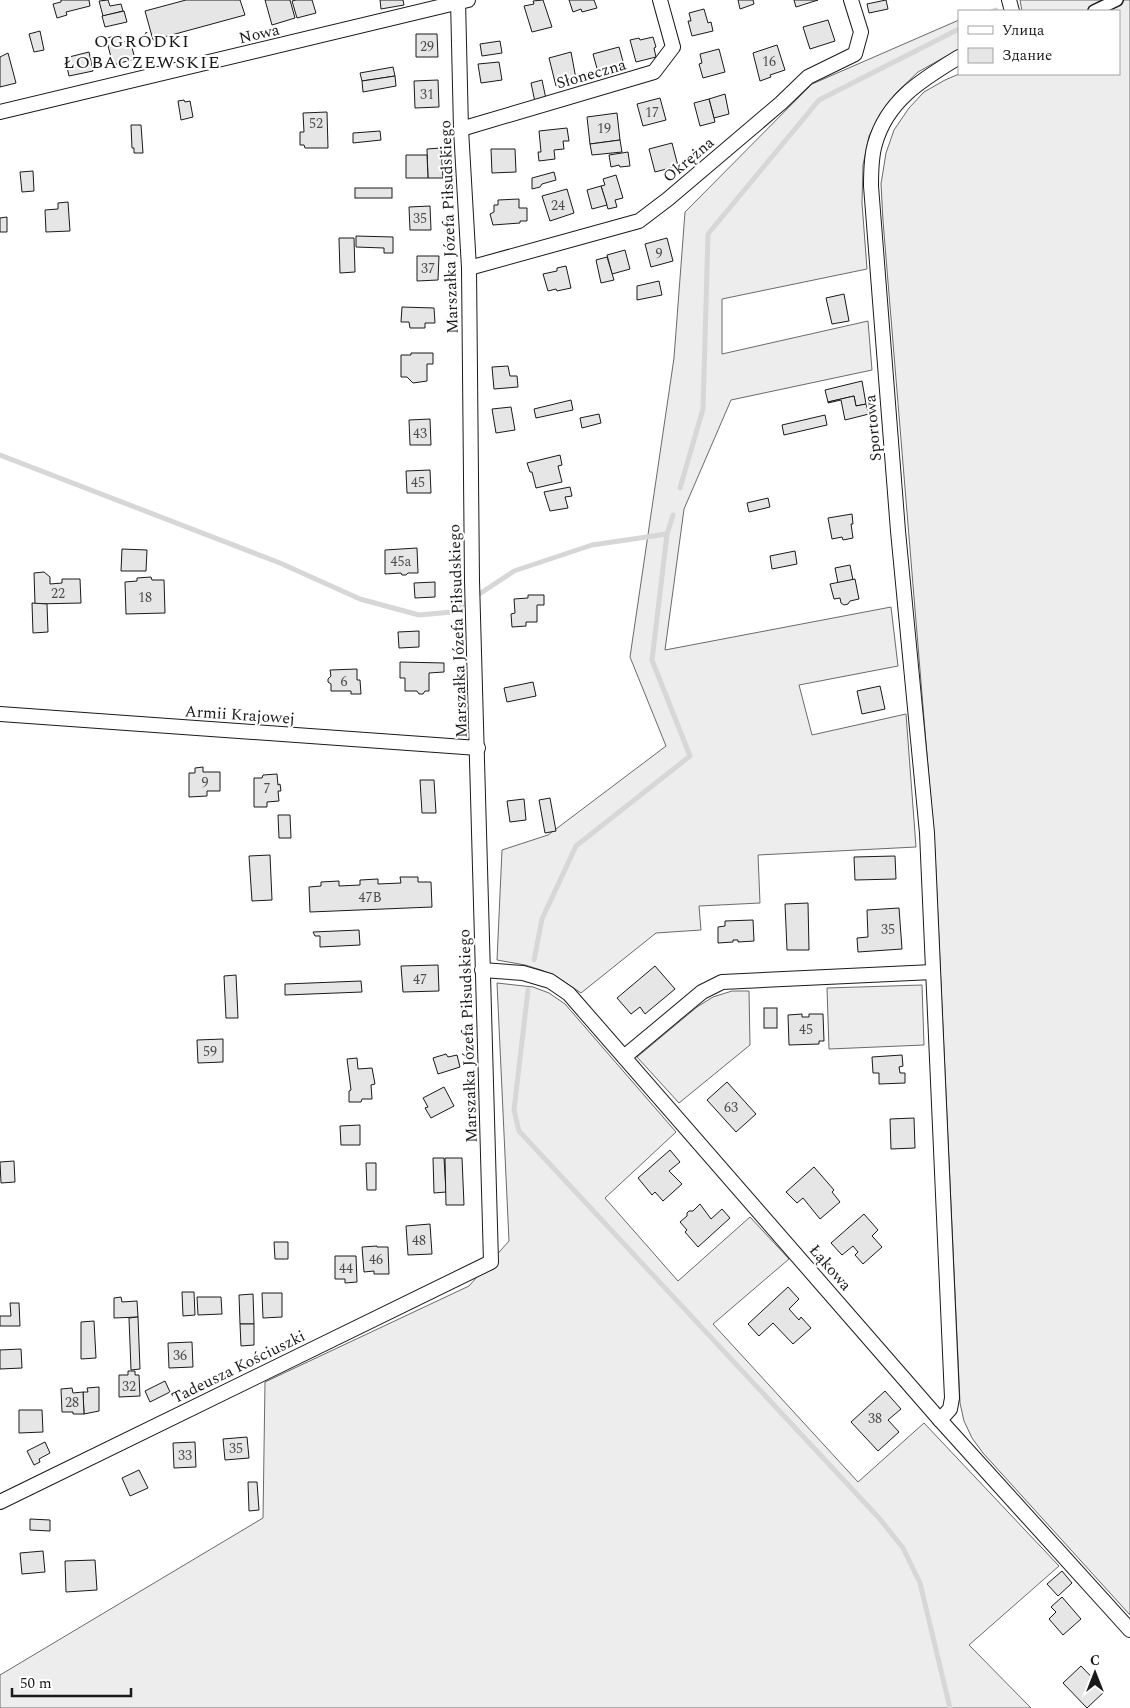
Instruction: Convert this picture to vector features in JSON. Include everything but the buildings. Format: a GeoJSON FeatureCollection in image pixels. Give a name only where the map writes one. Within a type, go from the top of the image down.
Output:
{"type":"FeatureCollection","features":[{"type":"Feature","properties":{"kind":"street","name":"Słoneczna"},"geometry":{"type":"LineString","coordinates":[[461,129],[654,72],[673,46],[660,0]]}},
{"type":"Feature","properties":{"kind":"street","name":"Okrężna"},"geometry":{"type":"LineString","coordinates":[[469,268],[639,221],[668,199],[781,103],[808,77],[855,54],[861,32],[851,0]]}},
{"type":"Feature","properties":{"kind":"street"},"geometry":{"type":"LineString","coordinates":[[1096,10],[1117,0]]}},
{"type":"Feature","properties":{"kind":"street","name":"Marszałka Józefa Piłsudskiego"},"geometry":{"type":"LineString","coordinates":[[461,1],[461,129],[469,268],[472,581],[491,1262]]}},
{"type":"Feature","properties":{"kind":"street","name":"Nowa"},"geometry":{"type":"LineString","coordinates":[[0,112],[461,1]]}},
{"type":"Feature","properties":{"kind":"street","name":"Sportowa"},"geometry":{"type":"LineString","coordinates":[[940,1420],[950,1409],[952,1398],[927,832],[898,531],[871,186],[875,144],[891,110],[917,84],[958,58]]}},
{"type":"Feature","properties":{"kind":"street","name":"Armii Krajowej"},"geometry":{"type":"LineString","coordinates":[[0,714],[478,748]]}},
{"type":"Feature","properties":{"kind":"street","name":"Łąkowa"},"geometry":{"type":"LineString","coordinates":[[482,970],[523,973],[550,981],[568,994],[940,1420],[1130,1630]]}},
{"type":"Feature","properties":{"kind":"street"},"geometry":{"type":"LineString","coordinates":[[624,1057],[702,992],[722,982],[933,972]]}},
{"type":"Feature","properties":{"kind":"street","name":"Tadeusza Kościuszki"},"geometry":{"type":"LineString","coordinates":[[0,1502],[491,1262]]}},
{"type":"Feature","properties":{"kind":"shaded area"},"geometry":{"type":"Polygon","coordinates":[[[1020,0],[1130,0],[1130,1615],[983,1453],[972,1438],[964,1421],[960,1403],[935,852],[881,184],[886,153],[894,130],[909,108],[924,92],[945,80],[958,74],[1120,75],[1120,10],[1022,10],[1020,0]]]}},
{"type":"Feature","properties":{"kind":"shaded area"},"geometry":{"type":"Polygon","coordinates":[[[958,20],[958,50],[918,72],[897,92],[881,113],[869,136],[863,165],[862,203],[867,269],[722,299],[722,354],[868,321],[872,370],[731,400],[684,509],[665,650],[891,607],[898,666],[799,685],[812,735],[906,714],[916,847],[758,855],[760,903],[699,906],[701,930],[656,933],[581,993],[556,976],[541,970],[497,960],[502,850],[548,835],[666,746],[630,657],[674,358],[685,212],[812,84],[958,20]]]}},
{"type":"Feature","properties":{"kind":"shaded area"},"geometry":{"type":"Polygon","coordinates":[[[497,983],[533,987],[549,993],[565,1004],[676,1132],[605,1198],[678,1281],[750,1217],[789,1259],[713,1324],[858,1482],[924,1423],[1059,1566],[969,1645],[1031,1708],[0,1708],[0,1675],[263,1518],[265,1382],[469,1286],[509,1241],[497,983]]]}},
{"type":"Feature","properties":{"kind":"shaded area"},"geometry":{"type":"Polygon","coordinates":[[[922,985],[924,1045],[829,1049],[827,988],[922,985]]]}},
{"type":"Feature","properties":{"kind":"shaded area"},"geometry":{"type":"Polygon","coordinates":[[[732,991],[749,991],[750,1045],[679,1103],[637,1057],[697,1007],[713,997],[732,991]]]}},
{"type":"Feature","properties":{"kind":"waterway"},"geometry":{"type":"LineString","coordinates":[[680,488],[703,409],[708,234],[819,100],[958,30]]}},
{"type":"Feature","properties":{"kind":"waterway"},"geometry":{"type":"LineString","coordinates":[[0,455],[280,563],[360,599],[419,615],[452,612],[514,571],[592,545],[667,534]]}},
{"type":"Feature","properties":{"kind":"waterway"},"geometry":{"type":"LineString","coordinates":[[534,960],[542,919],[576,846],[690,756],[652,660],[667,534],[673,515]]}},
{"type":"Feature","properties":{"kind":"waterway"},"geometry":{"type":"LineString","coordinates":[[528,990],[514,1110],[519,1131],[879,1518],[903,1548],[920,1583],[950,1708]]}},
{"type":"Feature","properties":{"kind":"district","name":"OGRÓDKI ŁOBACZEWSKIE"},"geometry":{"type":"Point","coordinates":[142,51]}}]}
